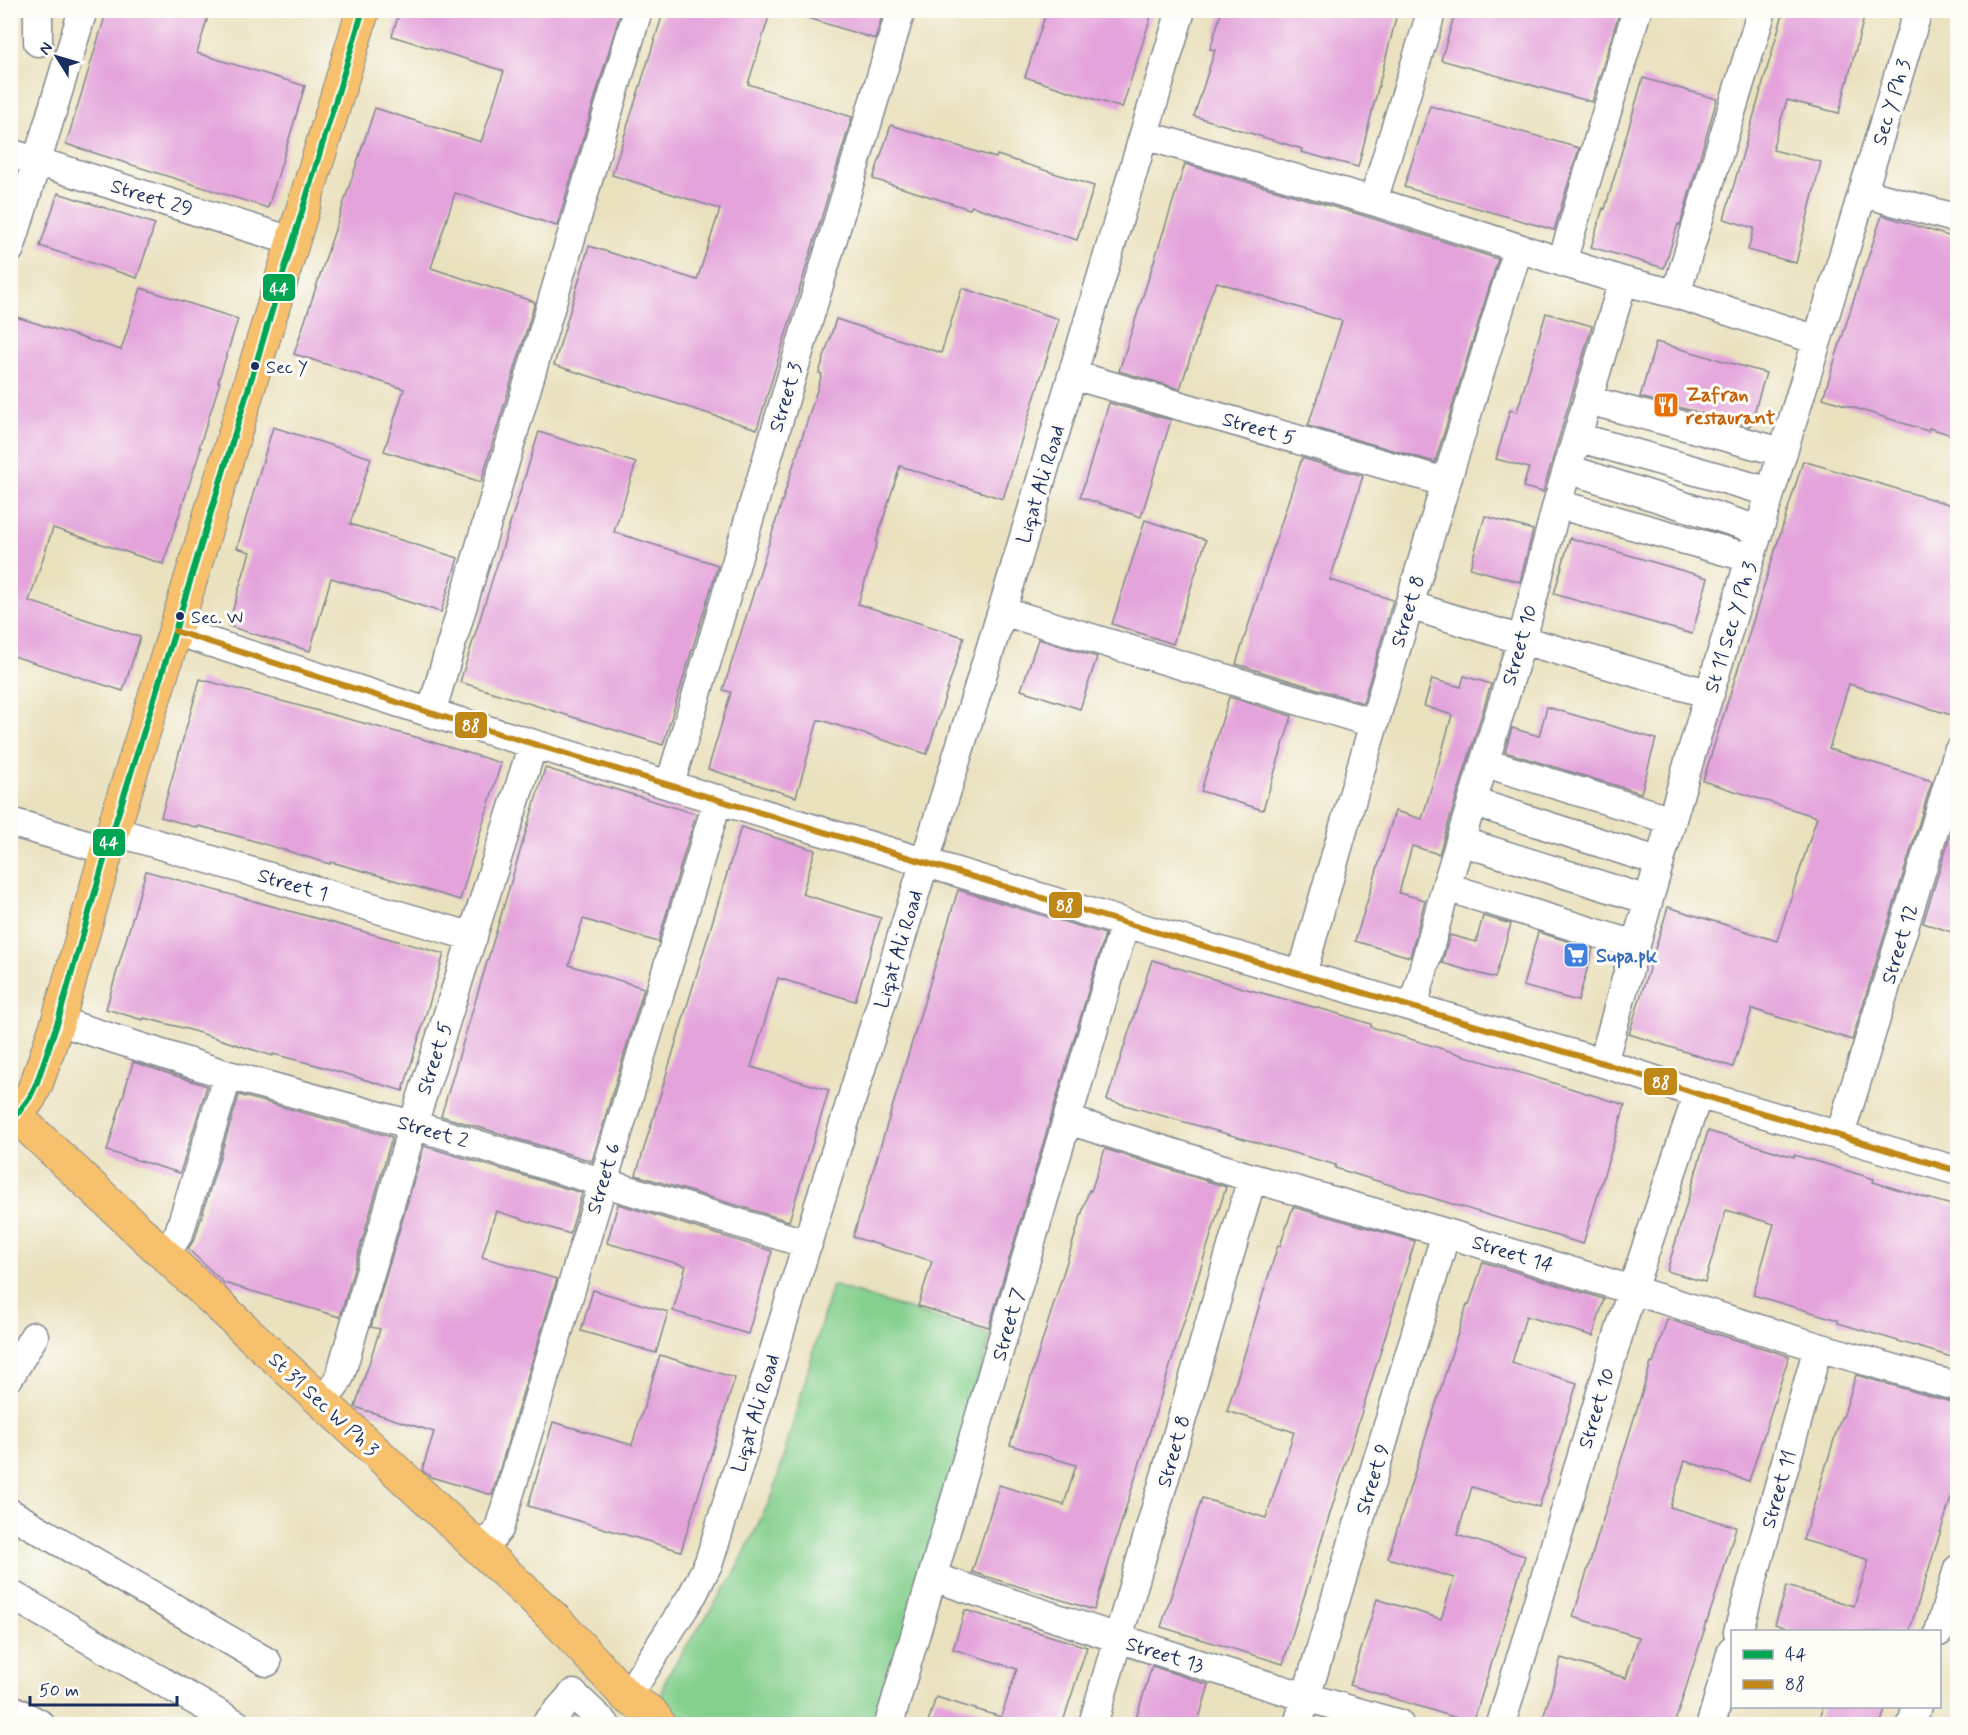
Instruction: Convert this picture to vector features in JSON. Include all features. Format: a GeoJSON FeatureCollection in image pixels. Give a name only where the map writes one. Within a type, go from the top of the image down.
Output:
{"type":"FeatureCollection","features":[{"type":"Feature","properties":{"kind":"main road"},"geometry":{"type":"LineString","coordinates":[[13,1114],[30,1097],[58,1021],[110,841],[176,631],[363,10]]}},
{"type":"Feature","properties":{"kind":"main road","name":"St 31 Sec W Ph 3"},"geometry":{"type":"LineString","coordinates":[[13,1114],[556,1620],[599,1666],[629,1711],[651,1712],[659,1725]]}},
{"type":"Feature","properties":{"kind":"street"},"geometry":{"type":"LineString","coordinates":[[10,249],[83,10]]}},
{"type":"Feature","properties":{"kind":"street"},"geometry":{"type":"LineString","coordinates":[[431,713],[638,10]]}},
{"type":"Feature","properties":{"kind":"street","name":"Street 3"},"geometry":{"type":"LineString","coordinates":[[670,784],[901,10]]}},
{"type":"Feature","properties":{"kind":"street","name":"Liqat Ali Road"},"geometry":{"type":"LineString","coordinates":[[629,1711],[709,1562],[1002,611],[1181,10]]}},
{"type":"Feature","properties":{"kind":"street"},"geometry":{"type":"LineString","coordinates":[[1373,201],[1432,10]]}},
{"type":"Feature","properties":{"kind":"street"},"geometry":{"type":"LineString","coordinates":[[1562,262],[1637,10]]}},
{"type":"Feature","properties":{"kind":"street"},"geometry":{"type":"LineString","coordinates":[[1676,294],[1762,10]]}},
{"type":"Feature","properties":{"kind":"street","name":"Sec Y Ph 3"},"geometry":{"type":"LineString","coordinates":[[1864,193],[1918,10]]}},
{"type":"Feature","properties":{"kind":"street"},"geometry":{"type":"LineString","coordinates":[[1144,135],[1373,201],[1518,249],[1623,281],[1676,294],[1816,340]]}},
{"type":"Feature","properties":{"kind":"street","name":"Street 29"},"geometry":{"type":"LineString","coordinates":[[10,153],[292,241]]}},
{"type":"Feature","properties":{"kind":"street"},"geometry":{"type":"LineString","coordinates":[[1864,193],[1958,219]]}},
{"type":"Feature","properties":{"kind":"street","name":"St 11 Sec Y Ph 3"},"geometry":{"type":"LineString","coordinates":[[1603,1063],[1648,900],[1750,558],[1816,340],[1864,193]]}},
{"type":"Feature","properties":{"kind":"street","name":"Street 8"},"geometry":{"type":"LineString","coordinates":[[1302,975],[1408,605],[1518,249]]}},
{"type":"Feature","properties":{"kind":"street","name":"Street 10"},"geometry":{"type":"LineString","coordinates":[[1413,1007],[1446,887],[1522,640],[1557,504],[1623,281]]}},
{"type":"Feature","properties":{"kind":"street","name":"Street 5"},"geometry":{"type":"LineString","coordinates":[[1072,375],[1445,482]]}},
{"type":"Feature","properties":{"kind":"street"},"geometry":{"type":"LineString","coordinates":[[1588,400],[1782,452]]}},
{"type":"Feature","properties":{"kind":"street"},"geometry":{"type":"LineString","coordinates":[[1577,437],[1770,492]]}},
{"type":"Feature","properties":{"kind":"street"},"geometry":{"type":"LineString","coordinates":[[1568,469],[1759,530]]}},
{"type":"Feature","properties":{"kind":"street"},"geometry":{"type":"LineString","coordinates":[[1557,504],[1750,558]]}},
{"type":"Feature","properties":{"kind":"street"},"geometry":{"type":"LineString","coordinates":[[1408,605],[1710,694]]}},
{"type":"Feature","properties":{"kind":"street"},"geometry":{"type":"LineString","coordinates":[[1002,611],[1373,723]]}},
{"type":"Feature","properties":{"kind":"street"},"geometry":{"type":"LineString","coordinates":[[176,631],[533,744],[1958,1171]]}},
{"type":"Feature","properties":{"kind":"street","name":"Street 5"},"geometry":{"type":"LineString","coordinates":[[320,1402],[340,1376],[413,1125],[533,744]]}},
{"type":"Feature","properties":{"kind":"street","name":"Street 12"},"geometry":{"type":"LineString","coordinates":[[1840,1135],[1958,752]]}},
{"type":"Feature","properties":{"kind":"street"},"geometry":{"type":"LineString","coordinates":[[1485,763],[1672,820]]}},
{"type":"Feature","properties":{"kind":"street","name":"Street 6"},"geometry":{"type":"LineString","coordinates":[[481,1551],[499,1528],[718,799]]}},
{"type":"Feature","properties":{"kind":"street"},"geometry":{"type":"LineString","coordinates":[[1473,802],[1660,862]]}},
{"type":"Feature","properties":{"kind":"street","name":"Street 1"},"geometry":{"type":"LineString","coordinates":[[10,822],[110,841],[473,937]]}},
{"type":"Feature","properties":{"kind":"street"},"geometry":{"type":"LineString","coordinates":[[1460,841],[1648,900]]}},
{"type":"Feature","properties":{"kind":"street"},"geometry":{"type":"LineString","coordinates":[[1446,887],[1635,945]]}},
{"type":"Feature","properties":{"kind":"street","name":"Street 7"},"geometry":{"type":"LineString","coordinates":[[889,1725],[1125,923]]}},
{"type":"Feature","properties":{"kind":"street","name":"Street 2"},"geometry":{"type":"LineString","coordinates":[[58,1021],[228,1075],[413,1125],[808,1244]]}},
{"type":"Feature","properties":{"kind":"street"},"geometry":{"type":"LineString","coordinates":[[164,1256],[179,1233],[228,1075]]}},
{"type":"Feature","properties":{"kind":"street","name":"Street 10"},"geometry":{"type":"LineString","coordinates":[[1501,1725],[1632,1290],[1698,1094]]}},
{"type":"Feature","properties":{"kind":"street","name":"Street 14"},"geometry":{"type":"LineString","coordinates":[[1068,1120],[1252,1178],[1446,1233],[1818,1347],[1958,1387]]}},
{"type":"Feature","properties":{"kind":"street","name":"Street 8"},"geometry":{"type":"LineString","coordinates":[[1093,1725],[1252,1178]]}},
{"type":"Feature","properties":{"kind":"street","name":"Street 9"},"geometry":{"type":"LineString","coordinates":[[1298,1725],[1446,1233]]}},
{"type":"Feature","properties":{"kind":"street"},"geometry":{"type":"LineString","coordinates":[[10,1376],[34,1336]]}},
{"type":"Feature","properties":{"kind":"street","name":"Street 11"},"geometry":{"type":"LineString","coordinates":[[1739,1630],[1818,1347]]}},
{"type":"Feature","properties":{"kind":"street"},"geometry":{"type":"LineString","coordinates":[[10,1513],[267,1662]]}},
{"type":"Feature","properties":{"kind":"street"},"geometry":{"type":"LineString","coordinates":[[1940,1630],[1958,1569]]}},
{"type":"Feature","properties":{"kind":"street","name":"Street 13"},"geometry":{"type":"LineString","coordinates":[[933,1577],[1119,1639],[1400,1725]]}},
{"type":"Feature","properties":{"kind":"street"},"geometry":{"type":"LineString","coordinates":[[10,1594],[236,1725]]}},
{"type":"Feature","properties":{"kind":"street"},"geometry":{"type":"LineString","coordinates":[[1712,1725],[1731,1654]]}},
{"type":"Feature","properties":{"kind":"street"},"geometry":{"type":"LineString","coordinates":[[546,1725],[599,1666]]}},
{"type":"Feature","properties":{"kind":"street"},"geometry":{"type":"LineString","coordinates":[[573,1694],[605,1725]]}},
{"type":"Feature","properties":{"kind":"street"},"geometry":{"type":"LineString","coordinates":[[10,1708],[40,1725]]}},
{"type":"Feature","properties":{"kind":"street"},"geometry":{"type":"LineString","coordinates":[[1912,1725],[1917,1708]]}},
{"type":"Feature","properties":{"kind":"green space"},"geometry":{"type":"Polygon","coordinates":[[[832,1285],[991,1335],[878,1724],[686,1724],[664,1703],[662,1691],[664,1683],[732,1578],[773,1494],[832,1285]]]}},
{"type":"Feature","properties":{"kind":"building"},"geometry":{"type":"Polygon","coordinates":[[[107,10],[210,10],[197,53],[305,86],[268,208],[66,144],[107,10]]]}},
{"type":"Feature","properties":{"kind":"building"},"geometry":{"type":"Polygon","coordinates":[[[400,10],[621,10],[557,226],[455,193],[431,268],[535,302],[481,482],[384,451],[404,389],[294,354],[375,108],[481,142],[504,71],[392,36],[400,10]]]}},
{"type":"Feature","properties":{"kind":"building"},"geometry":{"type":"Polygon","coordinates":[[[664,10],[771,10],[748,84],[852,117],[757,429],[554,365],[589,246],[697,280],[720,209],[612,175],[664,10]]]}},
{"type":"Feature","properties":{"kind":"building"},"geometry":{"type":"Polygon","coordinates":[[[795,10],[884,10],[875,39],[795,14],[795,10]]]}},
{"type":"Feature","properties":{"kind":"building"},"geometry":{"type":"Polygon","coordinates":[[[1047,10],[1153,10],[1122,108],[1025,77],[1047,10]]]}},
{"type":"Feature","properties":{"kind":"building"},"geometry":{"type":"Polygon","coordinates":[[[1222,10],[1398,10],[1358,167],[1301,152],[1302,149],[1194,116],[1215,50],[1210,49],[1222,10]]]}},
{"type":"Feature","properties":{"kind":"building"},"geometry":{"type":"Polygon","coordinates":[[[1456,10],[1620,10],[1592,102],[1441,60],[1456,10]]]}},
{"type":"Feature","properties":{"kind":"building"},"geometry":{"type":"Polygon","coordinates":[[[1784,10],[1866,10],[1839,113],[1787,100],[1773,146],[1773,150],[1821,162],[1796,263],[1748,250],[1754,228],[1724,219],[1784,10]]]}},
{"type":"Feature","properties":{"kind":"building"},"geometry":{"type":"Polygon","coordinates":[[[1643,78],[1717,99],[1680,225],[1678,224],[1664,268],[1591,247],[1603,208],[1605,209],[1643,78]]]}},
{"type":"Feature","properties":{"kind":"building"},"geometry":{"type":"Polygon","coordinates":[[[1430,106],[1579,148],[1554,230],[1404,187],[1430,106]]]}},
{"type":"Feature","properties":{"kind":"building"},"geometry":{"type":"Polygon","coordinates":[[[891,125],[1094,186],[1077,240],[972,206],[970,209],[873,179],[891,125]]]}},
{"type":"Feature","properties":{"kind":"building"},"geometry":{"type":"Polygon","coordinates":[[[1185,164],[1368,217],[1498,259],[1435,462],[1308,426],[1342,321],[1217,282],[1180,389],[1119,371],[1185,164]]]}},
{"type":"Feature","properties":{"kind":"building"},"geometry":{"type":"Polygon","coordinates":[[[58,193],[155,224],[137,278],[40,246],[58,193]]]}},
{"type":"Feature","properties":{"kind":"building"},"geometry":{"type":"Polygon","coordinates":[[[1882,215],[1958,239],[1958,437],[1929,428],[1928,431],[1823,398],[1882,215]]]}},
{"type":"Feature","properties":{"kind":"building"},"geometry":{"type":"Polygon","coordinates":[[[141,288],[238,319],[199,448],[201,448],[163,564],[53,528],[29,601],[140,637],[123,691],[10,655],[10,325],[13,316],[121,350],[141,288]]]}},
{"type":"Feature","properties":{"kind":"building"},"geometry":{"type":"Polygon","coordinates":[[[962,288],[1059,319],[1003,499],[900,466],[876,542],[858,604],[964,637],[927,754],[818,720],[796,797],[708,769],[731,692],[723,690],[822,374],[819,373],[836,319],[941,353],[962,288]]]}},
{"type":"Feature","properties":{"kind":"building"},"geometry":{"type":"Polygon","coordinates":[[[1546,313],[1592,326],[1543,492],[1523,487],[1529,468],[1496,459],[1510,410],[1517,412],[1546,313]]]}},
{"type":"Feature","properties":{"kind":"building"},"geometry":{"type":"Polygon","coordinates":[[[1656,342],[1766,373],[1750,426],[1640,397],[1656,342]]]}},
{"type":"Feature","properties":{"kind":"building"},"geometry":{"type":"Polygon","coordinates":[[[1109,403],[1171,420],[1141,517],[1080,497],[1109,403]]]}},
{"type":"Feature","properties":{"kind":"building"},"geometry":{"type":"Polygon","coordinates":[[[273,427],[371,458],[350,524],[458,558],[441,612],[331,578],[310,651],[228,626],[250,552],[237,548],[273,427]]]}},
{"type":"Feature","properties":{"kind":"building"},"geometry":{"type":"Polygon","coordinates":[[[539,432],[636,463],[614,532],[718,565],[663,745],[460,682],[539,432]]]}},
{"type":"Feature","properties":{"kind":"building"},"geometry":{"type":"Polygon","coordinates":[[[1302,458],[1363,476],[1330,580],[1393,600],[1363,703],[1236,664],[1302,458]]]}},
{"type":"Feature","properties":{"kind":"building"},"geometry":{"type":"Polygon","coordinates":[[[1803,461],[1958,507],[1958,717],[1849,684],[1829,749],[1932,781],[1852,1040],[1752,1009],[1733,1067],[1629,1034],[1668,907],[1777,941],[1817,817],[1703,781],[1803,461]]]}},
{"type":"Feature","properties":{"kind":"building"},"geometry":{"type":"Polygon","coordinates":[[[1485,516],[1533,530],[1520,582],[1470,568],[1485,516]]]}},
{"type":"Feature","properties":{"kind":"building"},"geometry":{"type":"Polygon","coordinates":[[[1145,520],[1206,540],[1173,644],[1112,624],[1145,520]]]}},
{"type":"Feature","properties":{"kind":"building"},"geometry":{"type":"Polygon","coordinates":[[[1570,538],[1708,578],[1692,634],[1554,594],[1570,538]]]}},
{"type":"Feature","properties":{"kind":"building"},"geometry":{"type":"Polygon","coordinates":[[[1038,639],[1097,657],[1080,709],[1021,690],[1038,639]]]}},
{"type":"Feature","properties":{"kind":"building"},"geometry":{"type":"Polygon","coordinates":[[[1464,676],[1491,684],[1439,854],[1412,846],[1399,893],[1425,900],[1410,957],[1355,941],[1395,811],[1422,819],[1439,762],[1452,715],[1424,706],[1432,679],[1461,687],[1464,676]]]}},
{"type":"Feature","properties":{"kind":"building"},"geometry":{"type":"Polygon","coordinates":[[[200,679],[419,738],[501,763],[460,900],[241,837],[161,817],[200,679]]]}},
{"type":"Feature","properties":{"kind":"building"},"geometry":{"type":"Polygon","coordinates":[[[1229,697],[1292,716],[1263,810],[1201,791],[1229,697]]]}},
{"type":"Feature","properties":{"kind":"building"},"geometry":{"type":"Polygon","coordinates":[[[1547,707],[1656,739],[1641,793],[1505,752],[1512,728],[1539,736],[1547,707]]]}},
{"type":"Feature","properties":{"kind":"building"},"geometry":{"type":"Polygon","coordinates":[[[545,768],[696,814],[658,942],[583,919],[569,965],[644,988],[592,1161],[441,1116],[545,768]]]}},
{"type":"Feature","properties":{"kind":"building"},"geometry":{"type":"Polygon","coordinates":[[[1958,810],[1958,934],[1923,923],[1958,810]]]}},
{"type":"Feature","properties":{"kind":"building"},"geometry":{"type":"Polygon","coordinates":[[[741,827],[815,850],[802,894],[881,918],[855,1001],[778,978],[751,1067],[829,1090],[789,1221],[636,1175],[741,827]]]}},
{"type":"Feature","properties":{"kind":"building"},"geometry":{"type":"Polygon","coordinates":[[[146,871],[444,954],[403,1091],[316,1065],[273,1054],[273,1056],[187,1029],[144,1018],[143,1020],[106,1009],[146,871]]]}},
{"type":"Feature","properties":{"kind":"building"},"geometry":{"type":"Polygon","coordinates":[[[958,890],[1105,934],[989,1327],[918,1306],[932,1261],[853,1237],[958,890]]]}},
{"type":"Feature","properties":{"kind":"building"},"geometry":{"type":"Polygon","coordinates":[[[1483,916],[1511,924],[1495,978],[1442,963],[1450,935],[1476,942],[1483,916]]]}},
{"type":"Feature","properties":{"kind":"building"},"geometry":{"type":"Polygon","coordinates":[[[1538,932],[1593,949],[1578,1001],[1523,986],[1538,932]]]}},
{"type":"Feature","properties":{"kind":"building"},"geometry":{"type":"Polygon","coordinates":[[[1152,960],[1329,1011],[1371,1024],[1371,1027],[1625,1105],[1583,1244],[1335,1168],[1336,1165],[1107,1100],[1152,960]]]}},
{"type":"Feature","properties":{"kind":"building"},"geometry":{"type":"Polygon","coordinates":[[[133,1062],[207,1086],[180,1173],[107,1151],[133,1062]]]}},
{"type":"Feature","properties":{"kind":"building"},"geometry":{"type":"Polygon","coordinates":[[[239,1095],[392,1137],[340,1317],[224,1283],[188,1249],[195,1238],[239,1095]]]}},
{"type":"Feature","properties":{"kind":"building"},"geometry":{"type":"Polygon","coordinates":[[[1708,1131],[1832,1166],[1874,1179],[1873,1182],[1958,1207],[1958,1359],[1753,1295],[1774,1224],[1726,1210],[1705,1282],[1667,1271],[1708,1131]]]}},
{"type":"Feature","properties":{"kind":"building"},"geometry":{"type":"Polygon","coordinates":[[[424,1146],[582,1193],[570,1234],[496,1211],[482,1257],[557,1279],[492,1495],[431,1477],[422,1470],[434,1432],[355,1407],[380,1329],[371,1327],[424,1146]]]}},
{"type":"Feature","properties":{"kind":"building"},"geometry":{"type":"Polygon","coordinates":[[[1105,1149],[1226,1187],[1094,1610],[972,1572],[999,1485],[1064,1505],[1076,1465],[1010,1445],[1089,1190],[1091,1191],[1105,1149]]]}},
{"type":"Feature","properties":{"kind":"building"},"geometry":{"type":"Polygon","coordinates":[[[618,1204],[772,1251],[748,1334],[673,1311],[686,1266],[607,1243],[618,1204]]]}},
{"type":"Feature","properties":{"kind":"building"},"geometry":{"type":"Polygon","coordinates":[[[1293,1207],[1415,1241],[1283,1664],[1161,1627],[1202,1498],[1266,1518],[1294,1432],[1227,1411],[1278,1245],[1280,1246],[1293,1207]]]}},
{"type":"Feature","properties":{"kind":"building"},"geometry":{"type":"Polygon","coordinates":[[[1483,1262],[1604,1299],[1593,1336],[1526,1316],[1512,1363],[1577,1383],[1539,1507],[1472,1487],[1457,1535],[1525,1556],[1473,1723],[1350,1685],[1377,1599],[1441,1619],[1454,1578],[1388,1558],[1467,1304],[1469,1305],[1483,1262]]]}},
{"type":"Feature","properties":{"kind":"building"},"geometry":{"type":"Polygon","coordinates":[[[593,1290],[668,1312],[656,1353],[581,1331],[593,1290]]]}},
{"type":"Feature","properties":{"kind":"building"},"geometry":{"type":"Polygon","coordinates":[[[1667,1319],[1789,1356],[1749,1481],[1685,1461],[1670,1507],[1736,1527],[1723,1572],[1674,1725],[1628,1725],[1606,1718],[1604,1725],[1541,1725],[1561,1658],[1626,1678],[1639,1637],[1573,1617],[1651,1363],[1653,1364],[1667,1319]]]}},
{"type":"Feature","properties":{"kind":"building"},"geometry":{"type":"Polygon","coordinates":[[[660,1355],[735,1378],[681,1551],[528,1506],[553,1422],[632,1445],[660,1355]]]}},
{"type":"Feature","properties":{"kind":"building"},"geometry":{"type":"Polygon","coordinates":[[[1856,1375],[1958,1404],[1958,1476],[1910,1630],[1792,1630],[1775,1624],[1787,1586],[1854,1606],[1869,1560],[1803,1540],[1841,1417],[1843,1417],[1856,1375]]]}},
{"type":"Feature","properties":{"kind":"building"},"geometry":{"type":"Polygon","coordinates":[[[965,1610],[1087,1647],[1062,1725],[927,1725],[936,1697],[1001,1717],[1017,1669],[953,1649],[965,1610]]]}},
{"type":"Feature","properties":{"kind":"building"},"geometry":{"type":"Polygon","coordinates":[[[1152,1666],[1209,1685],[1197,1725],[1134,1725],[1152,1666]]]}},
{"type":"Feature","properties":{"kind":"building"},"geometry":{"type":"Polygon","coordinates":[[[1823,1708],[1886,1708],[1880,1725],[1817,1725],[1823,1708]]]}},
{"type":"Feature","properties":{"kind":"transit line","name":"44"},"geometry":{"type":"LineString","coordinates":[[16,1116],[30,1097],[37,1082],[58,1021],[107,850],[363,10]]}},
{"type":"Feature","properties":{"kind":"transit line","name":"88"},"geometry":{"type":"LineString","coordinates":[[175,631],[431,713],[1958,1171]]}},
{"type":"Feature","properties":{"kind":"place","name":"Sec Y"},"geometry":{"type":"Point","coordinates":[255,366]}},
{"type":"Feature","properties":{"kind":"place","name":"Zafran restaurant"},"geometry":{"type":"Point","coordinates":[1666,405]}},
{"type":"Feature","properties":{"kind":"place","name":"Sec. W"},"geometry":{"type":"Point","coordinates":[180,616]}},
{"type":"Feature","properties":{"kind":"place","name":"Supa.pk"},"geometry":{"type":"Point","coordinates":[1576,955]}}]}
